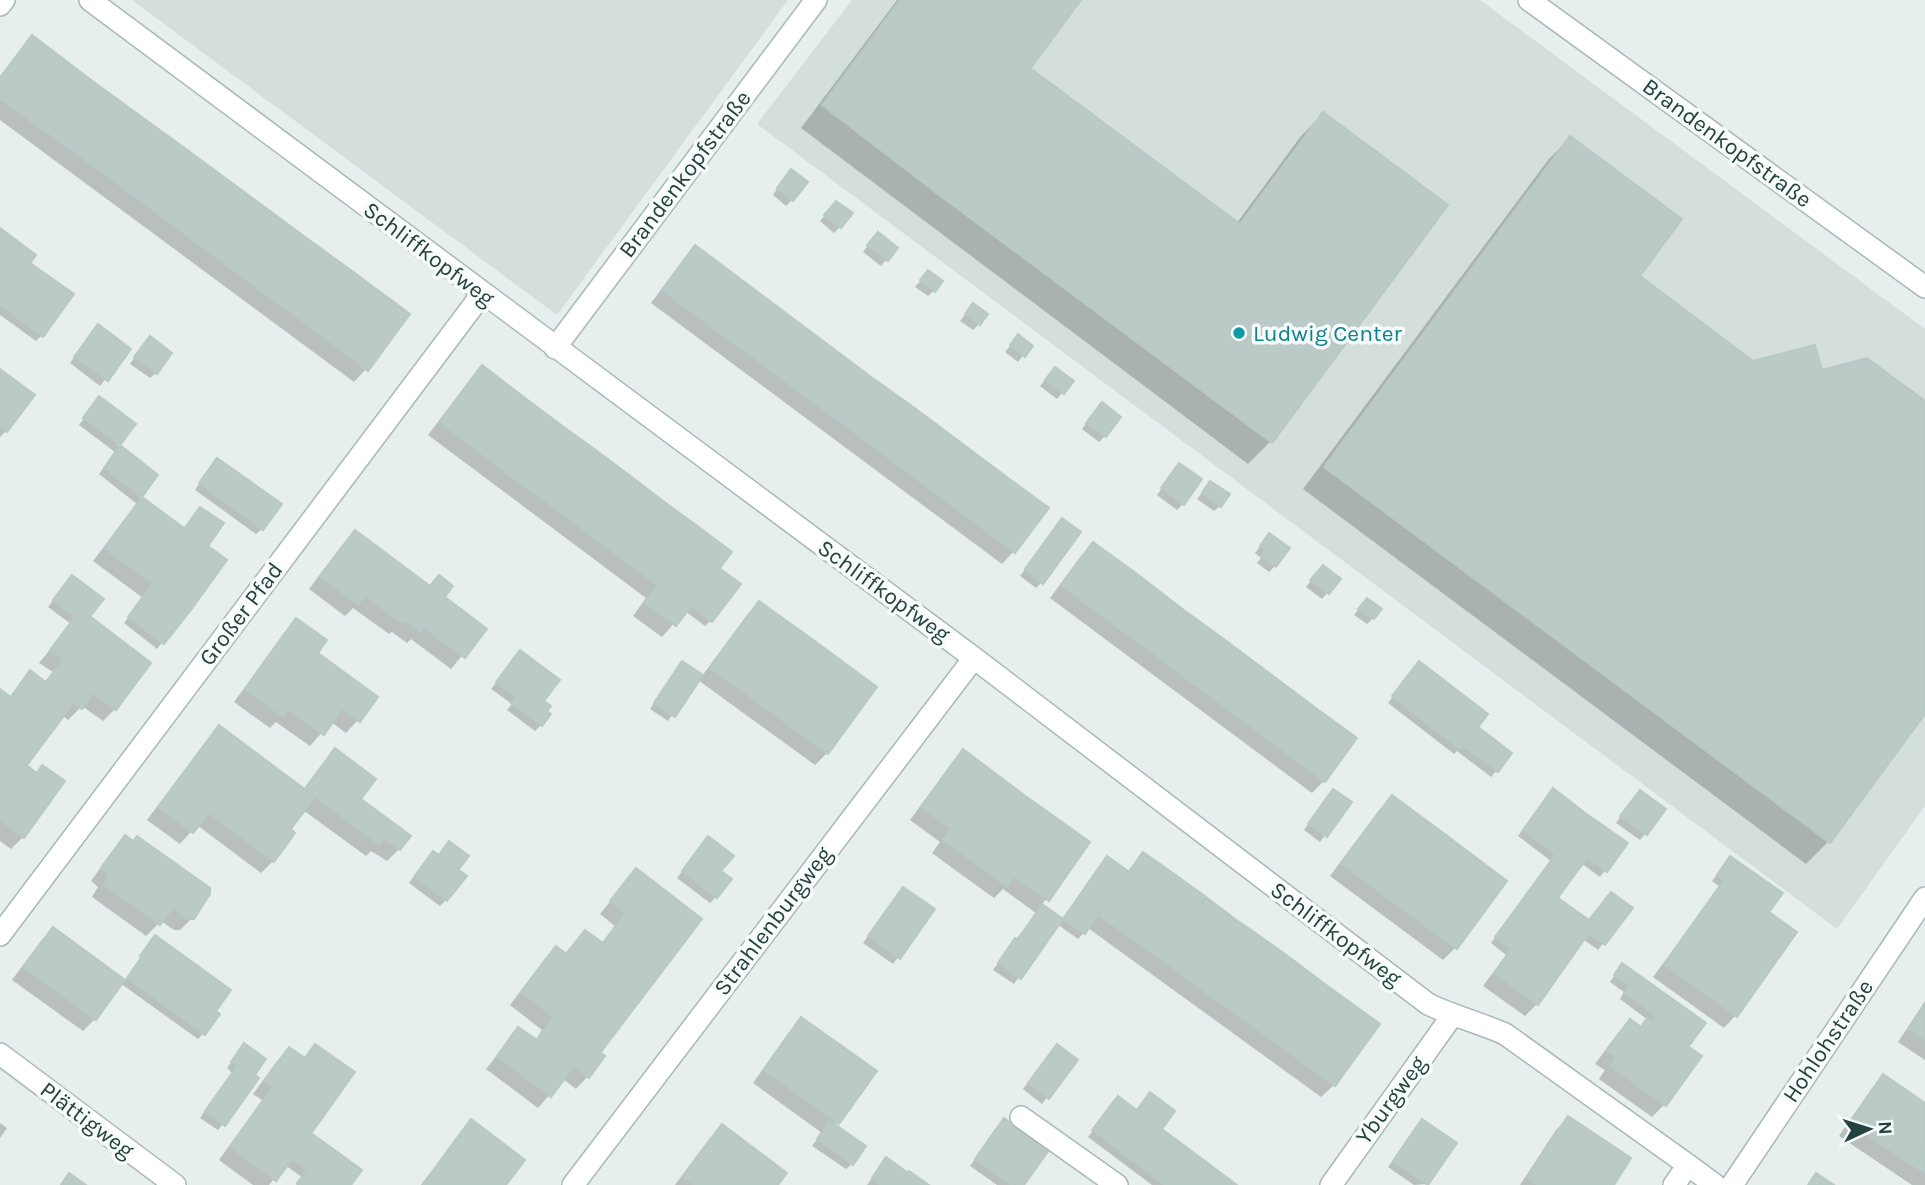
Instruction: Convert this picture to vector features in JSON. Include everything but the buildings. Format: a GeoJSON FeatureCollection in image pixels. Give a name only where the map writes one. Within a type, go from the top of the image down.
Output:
{"type":"FeatureCollection","features":[{"type":"Feature","properties":{"kind":"street"},"geometry":{"type":"LineString","coordinates":[[0,5],[4,0]]}},
{"type":"Feature","properties":{"kind":"street","name":"Schliffkopfweg"},"geometry":{"type":"LineString","coordinates":[[90,0],[974,658],[1417,996],[1452,1016],[1478,1022],[1505,1034],[1715,1185]]}},
{"type":"Feature","properties":{"kind":"street","name":"Brandenkopfstraße"},"geometry":{"type":"LineString","coordinates":[[555,348],[816,0]]}},
{"type":"Feature","properties":{"kind":"street","name":"Brandenkopfstraße"},"geometry":{"type":"LineString","coordinates":[[1529,0],[1925,287]]}},
{"type":"Feature","properties":{"kind":"street","name":"Großer Pfad"},"geometry":{"type":"LineString","coordinates":[[0,935],[482,294]]}},
{"type":"Feature","properties":{"kind":"street","name":"Strahlenburgweg"},"geometry":{"type":"LineString","coordinates":[[573,1185],[974,658]]}},
{"type":"Feature","properties":{"kind":"street","name":"Hohlohstraße"},"geometry":{"type":"LineString","coordinates":[[1732,1185],[1925,898]]}},
{"type":"Feature","properties":{"kind":"street","name":"Yburgweg"},"geometry":{"type":"LineString","coordinates":[[1331,1185],[1452,1016]]}},
{"type":"Feature","properties":{"kind":"street","name":"Plättigweg"},"geometry":{"type":"LineString","coordinates":[[0,1054],[175,1185]]}},
{"type":"Feature","properties":{"kind":"street"},"geometry":{"type":"LineString","coordinates":[[1021,1117],[1117,1185]]}},
{"type":"Feature","properties":{"kind":"street"},"geometry":{"type":"LineString","coordinates":[[1674,1185],[1688,1165]]}},
{"type":"Feature","properties":{"kind":"shaded area"},"geometry":{"type":"Polygon","coordinates":[[[132,0],[788,0],[557,315],[132,0]]]}},
{"type":"Feature","properties":{"kind":"shaded area"},"geometry":{"type":"Polygon","coordinates":[[[852,0],[1480,0],[1925,329],[1925,806],[1837,929],[757,124],[852,0]]]}},
{"type":"Feature","properties":{"kind":"place","name":"Ludwig Center"},"geometry":{"type":"Point","coordinates":[1239,333]}}]}
